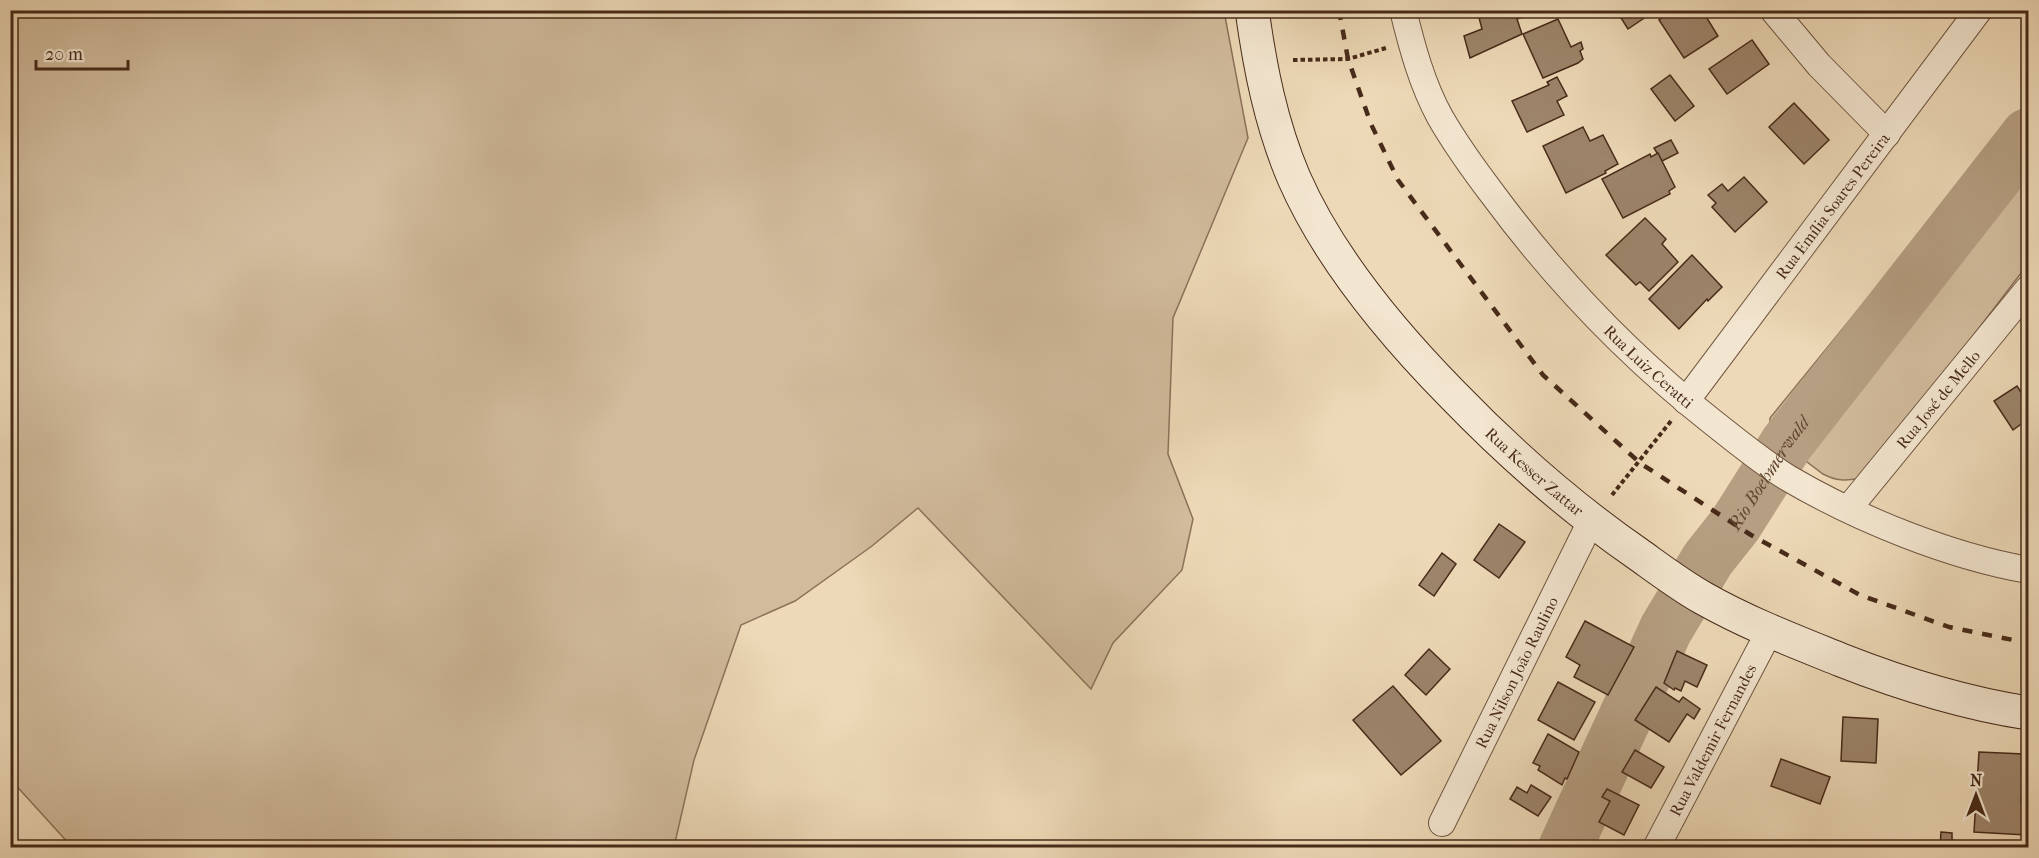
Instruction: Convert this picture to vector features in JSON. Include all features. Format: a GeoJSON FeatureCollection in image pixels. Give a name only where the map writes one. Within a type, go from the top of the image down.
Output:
{"type":"FeatureCollection","features":[{"type":"Feature","properties":{"kind":"street","name":"Rua Kesser Zattar"},"geometry":{"type":"LineString","coordinates":[[1252,10],[1268,104],[1294,178],[1312,215],[1338,256],[1396,335],[1508,450],[1591,521],[1666,574],[1702,597],[1769,632],[1878,675],[1954,699],[2028,713]]}},
{"type":"Feature","properties":{"kind":"street","name":"Rua Luiz Ceratti"},"geometry":{"type":"LineString","coordinates":[[1403,10],[1422,78],[1440,117],[1469,161],[1510,217],[1600,322],[1638,360],[1754,455],[1785,476],[1848,509],[1939,546],[1981,560],[2028,570]]}},
{"type":"Feature","properties":{"kind":"street"},"geometry":{"type":"LineString","coordinates":[[1773,10],[1819,65],[1887,134]]}},
{"type":"Feature","properties":{"kind":"street","name":"Rua Emília Soares Pereira"},"geometry":{"type":"LineString","coordinates":[[1686,401],[1979,10]]}},
{"type":"Feature","properties":{"kind":"street","name":"Rua José de Mello"},"geometry":{"type":"LineString","coordinates":[[1848,509],[2028,289]]}},
{"type":"Feature","properties":{"kind":"street","name":"Rua Nilson João Raulino"},"geometry":{"type":"LineString","coordinates":[[1442,823],[1591,521]]}},
{"type":"Feature","properties":{"kind":"street","name":"Rua Valdemir Fernandes"},"geometry":{"type":"LineString","coordinates":[[1656,848],[1769,632]]}},
{"type":"Feature","properties":{"kind":"path"},"geometry":{"type":"LineString","coordinates":[[1259,60],[1348,59],[1410,41]]}},
{"type":"Feature","properties":{"kind":"path"},"geometry":{"type":"LineString","coordinates":[[1591,521],[1640,463],[1686,401]]}},
{"type":"Feature","properties":{"kind":"shaded area"},"geometry":{"type":"Polygon","coordinates":[[[11,10],[1224,11],[1248,138],[1173,318],[1168,454],[1193,519],[1182,570],[1113,643],[1091,689],[918,508],[872,546],[795,601],[741,625],[694,760],[674,847],[72,847],[11,780],[11,10]]]}},
{"type":"Feature","properties":{"kind":"shaded area"},"geometry":{"type":"Polygon","coordinates":[[[2028,101],[2028,264],[1865,477],[1843,480],[1823,474],[1770,434],[1770,418],[2028,101]]]}},
{"type":"Feature","properties":{"kind":"building"},"geometry":{"type":"Polygon","coordinates":[[[1477,10],[1539,11],[1517,19],[1522,34],[1470,58],[1464,36],[1482,29],[1477,10]]]}},
{"type":"Feature","properties":{"kind":"building"},"geometry":{"type":"Polygon","coordinates":[[[1616,10],[1656,10],[1628,29],[1616,10]]]}},
{"type":"Feature","properties":{"kind":"building"},"geometry":{"type":"Polygon","coordinates":[[[1673,10],[1702,10],[1718,36],[1684,58],[1659,20],[1673,10]]]}},
{"type":"Feature","properties":{"kind":"building"},"geometry":{"type":"Polygon","coordinates":[[[1558,19],[1571,47],[1581,42],[1583,49],[1580,51],[1583,59],[1543,78],[1523,34],[1558,19]]]}},
{"type":"Feature","properties":{"kind":"building"},"geometry":{"type":"Polygon","coordinates":[[[1752,40],[1769,64],[1727,94],[1709,69],[1752,40]]]}},
{"type":"Feature","properties":{"kind":"building"},"geometry":{"type":"Polygon","coordinates":[[[1670,75],[1694,106],[1675,121],[1651,89],[1670,75]]]}},
{"type":"Feature","properties":{"kind":"building"},"geometry":{"type":"Polygon","coordinates":[[[1557,77],[1567,96],[1557,101],[1564,115],[1527,132],[1512,101],[1549,85],[1547,82],[1557,77]]]}},
{"type":"Feature","properties":{"kind":"building"},"geometry":{"type":"Polygon","coordinates":[[[1794,103],[1829,140],[1804,164],[1769,127],[1794,103]]]}},
{"type":"Feature","properties":{"kind":"building"},"geometry":{"type":"Polygon","coordinates":[[[1583,127],[1590,141],[1603,135],[1618,164],[1605,171],[1606,173],[1566,193],[1543,146],[1583,127]]]}},
{"type":"Feature","properties":{"kind":"building"},"geometry":{"type":"Polygon","coordinates":[[[1671,140],[1678,153],[1662,161],[1654,148],[1671,140]]]}},
{"type":"Feature","properties":{"kind":"building"},"geometry":{"type":"Polygon","coordinates":[[[1658,153],[1675,187],[1669,191],[1670,194],[1623,218],[1602,179],[1650,154],[1651,157],[1658,153]]]}},
{"type":"Feature","properties":{"kind":"building"},"geometry":{"type":"Polygon","coordinates":[[[1744,177],[1767,202],[1735,232],[1712,207],[1716,203],[1708,195],[1722,184],[1728,191],[1744,177]]]}},
{"type":"Feature","properties":{"kind":"building"},"geometry":{"type":"Polygon","coordinates":[[[1645,218],[1666,239],[1662,244],[1678,262],[1649,291],[1640,282],[1636,285],[1606,255],[1645,218]]]}},
{"type":"Feature","properties":{"kind":"building"},"geometry":{"type":"Polygon","coordinates":[[[1692,255],[1722,287],[1708,301],[1707,299],[1679,329],[1649,299],[1692,255]]]}},
{"type":"Feature","properties":{"kind":"building"},"geometry":{"type":"Polygon","coordinates":[[[2017,386],[2028,403],[2028,419],[2013,430],[1994,401],[2017,386]]]}},
{"type":"Feature","properties":{"kind":"building"},"geometry":{"type":"Polygon","coordinates":[[[1499,524],[1525,542],[1499,578],[1474,560],[1499,524]]]}},
{"type":"Feature","properties":{"kind":"building"},"geometry":{"type":"Polygon","coordinates":[[[1442,553],[1456,564],[1434,596],[1419,585],[1442,553]]]}},
{"type":"Feature","properties":{"kind":"building"},"geometry":{"type":"Polygon","coordinates":[[[1585,621],[1634,647],[1608,695],[1574,677],[1580,665],[1566,657],[1585,621]]]}},
{"type":"Feature","properties":{"kind":"building"},"geometry":{"type":"Polygon","coordinates":[[[1429,649],[1450,669],[1426,695],[1405,675],[1429,649]]]}},
{"type":"Feature","properties":{"kind":"building"},"geometry":{"type":"Polygon","coordinates":[[[1677,651],[1707,665],[1697,687],[1685,681],[1681,691],[1675,688],[1674,690],[1664,683],[1677,651]]]}},
{"type":"Feature","properties":{"kind":"building"},"geometry":{"type":"Polygon","coordinates":[[[1558,682],[1595,702],[1574,740],[1538,720],[1558,682]]]}},
{"type":"Feature","properties":{"kind":"building"},"geometry":{"type":"Polygon","coordinates":[[[1393,686],[1441,741],[1401,775],[1353,720],[1393,686]]]}},
{"type":"Feature","properties":{"kind":"building"},"geometry":{"type":"Polygon","coordinates":[[[1656,687],[1679,702],[1683,697],[1700,709],[1694,719],[1687,714],[1669,742],[1635,720],[1656,687]]]}},
{"type":"Feature","properties":{"kind":"building"},"geometry":{"type":"Polygon","coordinates":[[[1843,717],[1878,719],[1876,763],[1841,761],[1843,717]]]}},
{"type":"Feature","properties":{"kind":"building"},"geometry":{"type":"Polygon","coordinates":[[[1548,734],[1579,752],[1562,785],[1538,770],[1540,766],[1533,763],[1548,734]]]}},
{"type":"Feature","properties":{"kind":"building"},"geometry":{"type":"Polygon","coordinates":[[[1635,750],[1664,767],[1651,788],[1622,772],[1635,750]]]}},
{"type":"Feature","properties":{"kind":"building"},"geometry":{"type":"Polygon","coordinates":[[[1979,752],[2024,754],[2021,803],[2028,803],[2026,835],[1974,832],[1979,752]]]}},
{"type":"Feature","properties":{"kind":"building"},"geometry":{"type":"Polygon","coordinates":[[[1781,759],[1830,777],[1820,804],[1771,786],[1781,759]]]}},
{"type":"Feature","properties":{"kind":"building"},"geometry":{"type":"Polygon","coordinates":[[[1531,785],[1551,797],[1538,816],[1510,799],[1517,787],[1527,793],[1531,785]]]}},
{"type":"Feature","properties":{"kind":"building"},"geometry":{"type":"Polygon","coordinates":[[[1607,789],[1639,805],[1624,835],[1599,822],[1610,801],[1602,797],[1607,789]]]}},
{"type":"Feature","properties":{"kind":"building"},"geometry":{"type":"Polygon","coordinates":[[[1941,832],[1952,833],[1952,840],[1994,848],[1940,848],[1941,832]]]}},
{"type":"Feature","properties":{"kind":"waterway","name":"Rio Boehmerwald"},"geometry":{"type":"LineString","coordinates":[[1565,848],[1666,629],[1708,559],[1735,525],[1787,443],[2028,135]]}},
{"type":"Feature","properties":{"kind":"railway"},"geometry":{"type":"LineString","coordinates":[[1339,10],[1348,59],[1371,124],[1398,180],[1543,375],[1640,463],[1751,535],[1860,595],[1949,627],[2028,643]]}}]}
